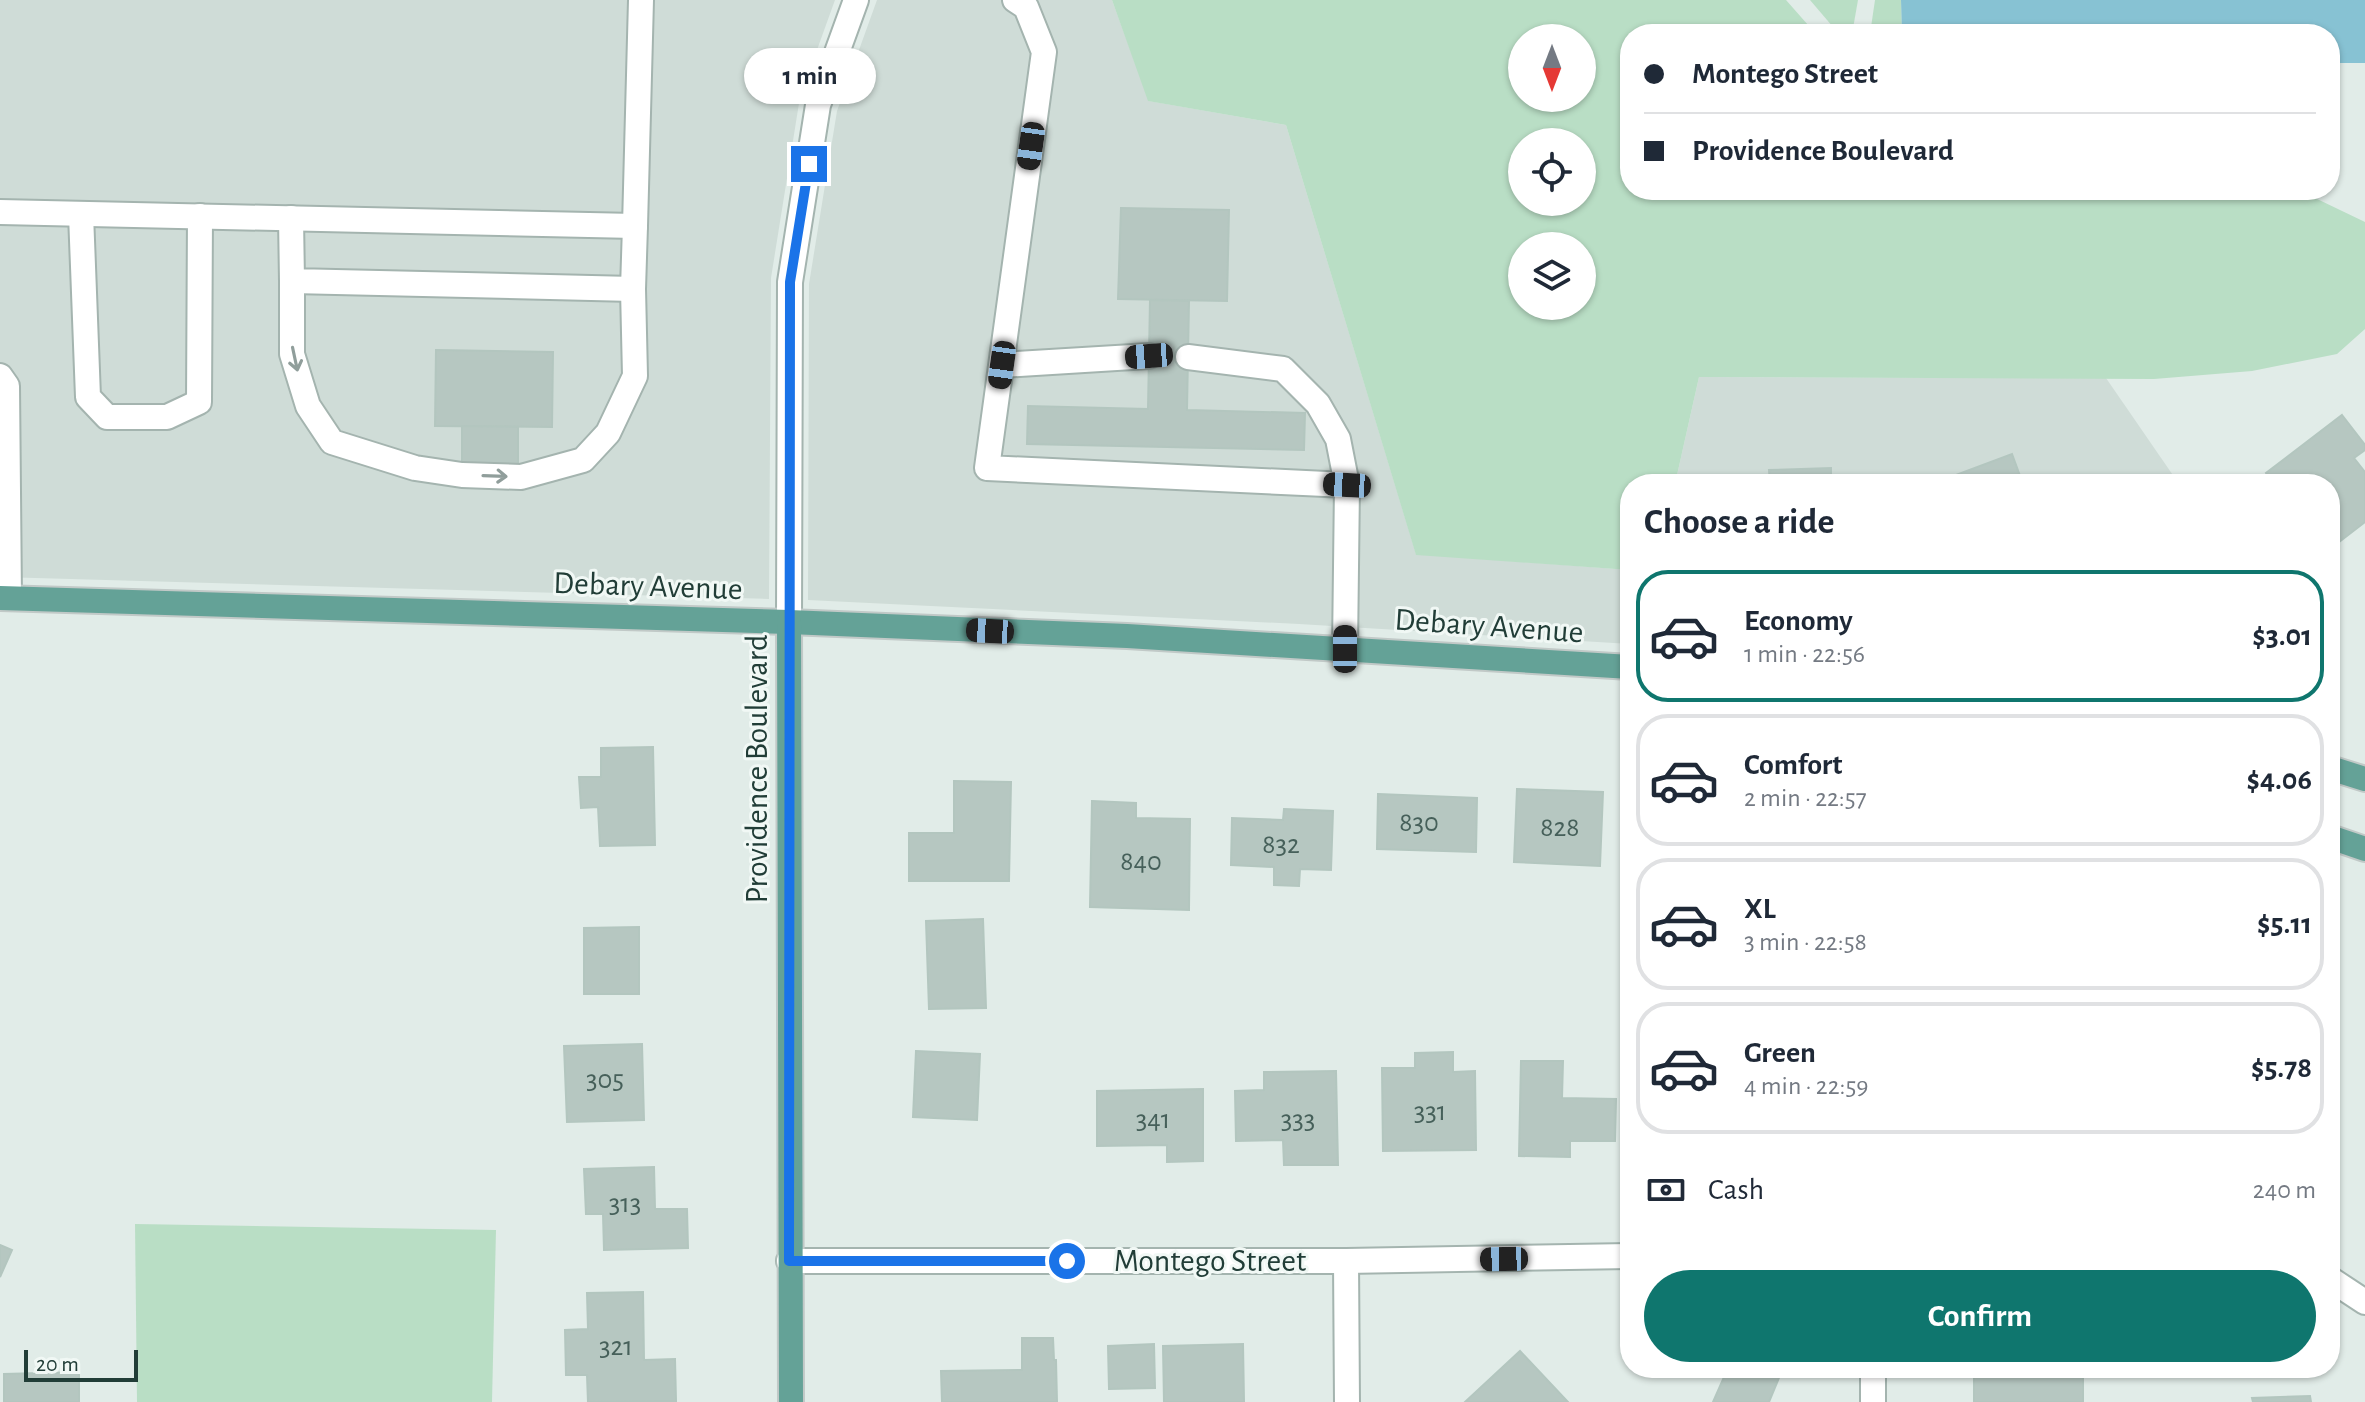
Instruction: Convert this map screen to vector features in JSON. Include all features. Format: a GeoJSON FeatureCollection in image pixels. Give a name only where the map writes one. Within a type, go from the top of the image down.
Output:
{"type":"FeatureCollection","features":[{"type":"Feature","properties":{"kind":"main road","name":"Debary Avenue"},"geometry":{"type":"LineString","coordinates":[[4,598],[789,622],[1127,636],[1620,666]]}},
{"type":"Feature","properties":{"kind":"main road","name":"Providence Boulevard"},"geometry":{"type":"LineString","coordinates":[[789,622],[791,1402]]}},
{"type":"Feature","properties":{"kind":"main road"},"geometry":{"type":"LineString","coordinates":[[2340,771],[2365,779]]}},
{"type":"Feature","properties":{"kind":"main road"},"geometry":{"type":"LineString","coordinates":[[2340,840],[2365,849]]}},
{"type":"Feature","properties":{"kind":"street"},"geometry":{"type":"LineString","coordinates":[[291,218],[292,354],[308,406],[332,442],[415,468],[462,475],[521,477],[583,460],[608,433],[635,376],[633,289],[641,0]]}},
{"type":"Feature","properties":{"kind":"street","name":"Providence Boulevard"},"geometry":{"type":"LineString","coordinates":[[789,622],[790,282],[818,105],[856,0]]}},
{"type":"Feature","properties":{"kind":"street"},"geometry":{"type":"LineString","coordinates":[[1015,0],[1026,7],[1044,52],[987,468],[1347,485]]}},
{"type":"Feature","properties":{"kind":"street"},"geometry":{"type":"LineString","coordinates":[[0,212],[635,226]]}},
{"type":"Feature","properties":{"kind":"street"},"geometry":{"type":"LineString","coordinates":[[81,214],[88,397],[107,417],[167,417],[199,402],[200,216]]}},
{"type":"Feature","properties":{"kind":"street"},"geometry":{"type":"LineString","coordinates":[[292,281],[633,289]]}},
{"type":"Feature","properties":{"kind":"street"},"geometry":{"type":"LineString","coordinates":[[1002,365],[1149,356]]}},
{"type":"Feature","properties":{"kind":"street"},"geometry":{"type":"LineString","coordinates":[[1188,357],[1283,369],[1318,404],[1338,439],[1347,485],[1345,649]]}},
{"type":"Feature","properties":{"kind":"street"},"geometry":{"type":"LineString","coordinates":[[0,376],[7,386],[4,598]]}},
{"type":"Feature","properties":{"kind":"street","name":"Montego Street"},"geometry":{"type":"LineString","coordinates":[[789,1261],[1346,1261],[1620,1256]]}},
{"type":"Feature","properties":{"kind":"street"},"geometry":{"type":"LineString","coordinates":[[1346,1261],[1347,1402]]}},
{"type":"Feature","properties":{"kind":"street"},"geometry":{"type":"LineString","coordinates":[[2340,1286],[2365,1302]]}},
{"type":"Feature","properties":{"kind":"street"},"geometry":{"type":"LineString","coordinates":[[1873,1378],[1873,1402]]}},
{"type":"Feature","properties":{"kind":"shaded area"},"geometry":{"type":"Polygon","coordinates":[[[0,0],[835,0],[800,97],[771,278],[769,599],[0,577],[0,0]]]}},
{"type":"Feature","properties":{"kind":"shaded area"},"geometry":{"type":"Polygon","coordinates":[[[877,0],[1112,0],[1149,101],[1286,125],[1416,554],[1620,569],[1620,643],[808,600],[809,284],[837,111],[877,0]]]}},
{"type":"Feature","properties":{"kind":"shaded area"},"geometry":{"type":"Polygon","coordinates":[[[1699,377],[2106,378],[2172,474],[1677,474],[1699,377]]]}},
{"type":"Feature","properties":{"kind":"green space"},"geometry":{"type":"Polygon","coordinates":[[[1112,0],[1786,0],[1807,24],[1620,24],[1620,200],[2319,200],[2365,222],[2365,329],[2337,354],[2252,371],[2154,379],[1699,377],[1677,474],[1620,474],[1620,569],[1416,555],[1286,125],[1148,101],[1112,0]]]}},
{"type":"Feature","properties":{"kind":"green space"},"geometry":{"type":"Polygon","coordinates":[[[1810,0],[1858,0],[1854,24],[1830,24],[1810,0]]]}},
{"type":"Feature","properties":{"kind":"green space"},"geometry":{"type":"Polygon","coordinates":[[[1875,0],[1901,0],[1902,24],[1871,24],[1875,0]]]}},
{"type":"Feature","properties":{"kind":"green space"},"geometry":{"type":"Polygon","coordinates":[[[135,1224],[496,1230],[492,1402],[137,1402],[135,1224]]]}},
{"type":"Feature","properties":{"kind":"water"},"geometry":{"type":"Polygon","coordinates":[[[1901,0],[2365,0],[2365,63],[2340,63],[2340,24],[1902,24],[1901,0]]]}},
{"type":"Feature","properties":{"kind":"building"},"geometry":{"type":"Polygon","coordinates":[[[1121,208],[1229,210],[1227,301],[1118,299],[1121,208]]]}},
{"type":"Feature","properties":{"kind":"building"},"geometry":{"type":"Polygon","coordinates":[[[1150,300],[1189,301],[1187,410],[1305,413],[1304,450],[1027,444],[1028,406],[1148,409],[1150,300]]]}},
{"type":"Feature","properties":{"kind":"building"},"geometry":{"type":"Polygon","coordinates":[[[436,350],[553,352],[552,427],[435,426],[436,350]]]}},
{"type":"Feature","properties":{"kind":"building"},"geometry":{"type":"Polygon","coordinates":[[[2342,415],[2365,445],[2365,450],[2354,458],[2365,472],[2365,522],[2340,541],[2340,474],[2266,473],[2342,415]]]}},
{"type":"Feature","properties":{"kind":"building"},"geometry":{"type":"Polygon","coordinates":[[[462,426],[518,427],[518,468],[462,468],[462,426]]]}},
{"type":"Feature","properties":{"kind":"building"},"geometry":{"type":"Polygon","coordinates":[[[2012,454],[2019,474],[1959,474],[2012,454]]]}},
{"type":"Feature","properties":{"kind":"building"},"geometry":{"type":"Polygon","coordinates":[[[1831,468],[1831,474],[1769,474],[1769,470],[1831,468]]]}},
{"type":"Feature","properties":{"kind":"building"},"geometry":{"type":"Polygon","coordinates":[[[653,747],[655,845],[600,846],[598,807],[581,808],[579,777],[601,777],[601,748],[653,747]]]}},
{"type":"Feature","properties":{"kind":"building"},"geometry":{"type":"Polygon","coordinates":[[[954,781],[1011,782],[1009,881],[909,881],[909,833],[954,833],[954,781]]]}},
{"type":"Feature","properties":{"kind":"building"},"geometry":{"type":"Polygon","coordinates":[[[1517,789],[1603,792],[1600,866],[1514,862],[1517,789]]]}},
{"type":"Feature","properties":{"kind":"building"},"geometry":{"type":"Polygon","coordinates":[[[1378,794],[1477,798],[1476,852],[1377,849],[1378,794]]]}},
{"type":"Feature","properties":{"kind":"building"},"geometry":{"type":"Polygon","coordinates":[[[1092,801],[1136,803],[1136,818],[1190,819],[1189,910],[1090,907],[1092,801]]]}},
{"type":"Feature","properties":{"kind":"building"},"geometry":{"type":"Polygon","coordinates":[[[1284,809],[1333,811],[1331,870],[1300,869],[1299,886],[1274,885],[1274,867],[1231,865],[1232,818],[1283,820],[1284,809]]]}},
{"type":"Feature","properties":{"kind":"building"},"geometry":{"type":"Polygon","coordinates":[[[983,919],[986,1008],[929,1009],[926,921],[983,919]]]}},
{"type":"Feature","properties":{"kind":"building"},"geometry":{"type":"Polygon","coordinates":[[[639,927],[639,994],[584,994],[584,928],[639,927]]]}},
{"type":"Feature","properties":{"kind":"building"},"geometry":{"type":"Polygon","coordinates":[[[642,1044],[644,1120],[567,1122],[564,1046],[642,1044]]]}},
{"type":"Feature","properties":{"kind":"building"},"geometry":{"type":"Polygon","coordinates":[[[916,1051],[980,1054],[977,1120],[913,1117],[916,1051]]]}},
{"type":"Feature","properties":{"kind":"building"},"geometry":{"type":"Polygon","coordinates":[[[1453,1052],[1453,1072],[1475,1071],[1476,1150],[1383,1151],[1382,1068],[1415,1068],[1415,1053],[1453,1052]]]}},
{"type":"Feature","properties":{"kind":"building"},"geometry":{"type":"Polygon","coordinates":[[[1521,1061],[1563,1061],[1562,1098],[1616,1099],[1615,1141],[1570,1141],[1570,1157],[1519,1156],[1521,1061]]]}},
{"type":"Feature","properties":{"kind":"building"},"geometry":{"type":"Polygon","coordinates":[[[1336,1071],[1338,1165],[1284,1165],[1283,1140],[1236,1141],[1235,1091],[1264,1090],[1264,1072],[1336,1071]]]}},
{"type":"Feature","properties":{"kind":"building"},"geometry":{"type":"Polygon","coordinates":[[[1203,1089],[1203,1161],[1167,1162],[1167,1145],[1097,1146],[1097,1091],[1203,1089]]]}},
{"type":"Feature","properties":{"kind":"building"},"geometry":{"type":"Polygon","coordinates":[[[654,1167],[655,1209],[687,1209],[688,1248],[604,1250],[603,1214],[586,1214],[584,1169],[654,1167]]]}},
{"type":"Feature","properties":{"kind":"building"},"geometry":{"type":"Polygon","coordinates":[[[0,1245],[12,1250],[0,1277],[0,1245]]]}},
{"type":"Feature","properties":{"kind":"building"},"geometry":{"type":"Polygon","coordinates":[[[643,1292],[644,1360],[675,1359],[676,1401],[588,1402],[587,1375],[566,1375],[565,1330],[588,1329],[587,1293],[643,1292]]]}},
{"type":"Feature","properties":{"kind":"building"},"geometry":{"type":"Polygon","coordinates":[[[1022,1338],[1053,1338],[1057,1402],[942,1402],[941,1371],[1022,1370],[1022,1338]]]}},
{"type":"Feature","properties":{"kind":"building"},"geometry":{"type":"Polygon","coordinates":[[[1154,1344],[1155,1388],[1109,1389],[1108,1346],[1154,1344]]]}},
{"type":"Feature","properties":{"kind":"building"},"geometry":{"type":"Polygon","coordinates":[[[1243,1344],[1244,1402],[1164,1402],[1163,1346],[1243,1344]]]}},
{"type":"Feature","properties":{"kind":"building"},"geometry":{"type":"Polygon","coordinates":[[[1520,1351],[1568,1402],[1465,1402],[1520,1351]]]}},
{"type":"Feature","properties":{"kind":"building"},"geometry":{"type":"Polygon","coordinates":[[[79,1372],[79,1402],[4,1402],[4,1374],[79,1372]]]}},
{"type":"Feature","properties":{"kind":"building"},"geometry":{"type":"Polygon","coordinates":[[[1724,1378],[1779,1378],[1769,1402],[1713,1402],[1724,1378]]]}},
{"type":"Feature","properties":{"kind":"building"},"geometry":{"type":"Polygon","coordinates":[[[1974,1378],[2083,1378],[2083,1402],[1974,1402],[1974,1378]]]}},
{"type":"Feature","properties":{"kind":"building"},"geometry":{"type":"Polygon","coordinates":[[[2310,1396],[2311,1402],[2253,1402],[2252,1398],[2310,1396]]]}},
{"type":"Feature","properties":{"kind":"tunnel"},"geometry":{"type":"LineString","coordinates":[[1149,356],[1188,357]]}},
{"type":"Feature","properties":{"kind":"route"},"geometry":{"type":"LineString","coordinates":[[809,164],[790,282],[789,1261],[1067,1261]]}}]}
